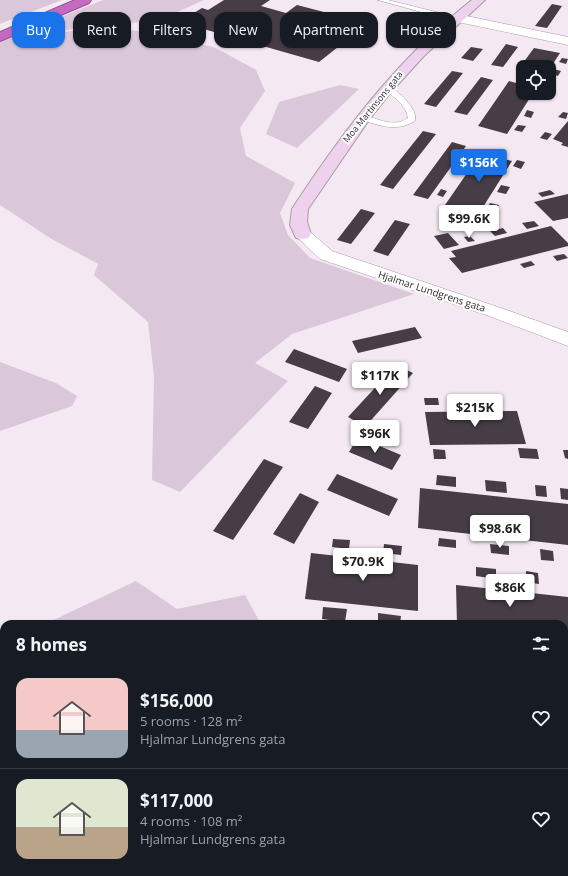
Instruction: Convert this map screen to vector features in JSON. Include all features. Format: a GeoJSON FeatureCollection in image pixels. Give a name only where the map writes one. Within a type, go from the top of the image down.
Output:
{"type":"FeatureCollection","features":[{"type":"Feature","properties":{"kind":"highway"},"geometry":{"type":"LineString","coordinates":[[0,37],[85,0]]}},
{"type":"Feature","properties":{"kind":"street","name":"Moa Martinsons gata"},"geometry":{"type":"LineString","coordinates":[[302,234],[298,225],[300,209],[363,117],[387,88],[457,18],[479,0]]}},
{"type":"Feature","properties":{"kind":"street"},"geometry":{"type":"LineString","coordinates":[[457,18],[568,41]]}},
{"type":"Feature","properties":{"kind":"street","name":"Hjalmar Lundgrens gata"},"geometry":{"type":"LineString","coordinates":[[302,234],[326,256],[495,312],[568,339]]}},
{"type":"Feature","properties":{"kind":"lane"},"geometry":{"type":"LineString","coordinates":[[381,0],[434,14],[457,18]]}},
{"type":"Feature","properties":{"kind":"lane"},"geometry":{"type":"LineString","coordinates":[[363,117],[386,125],[403,124],[412,119],[409,111],[397,96],[387,88]]}},
{"type":"Feature","properties":{"kind":"shaded area"},"geometry":{"type":"Polygon","coordinates":[[[0,0],[62,0],[31,12],[12,12],[12,19],[0,24],[0,0]]]}},
{"type":"Feature","properties":{"kind":"shaded area"},"geometry":{"type":"Polygon","coordinates":[[[103,0],[204,0],[177,12],[139,12],[139,22],[131,23],[131,12],[73,12],[103,0]]]}},
{"type":"Feature","properties":{"kind":"shaded area"},"geometry":{"type":"Polygon","coordinates":[[[73,12],[73,29],[65,30],[65,15],[73,12]]]}},
{"type":"Feature","properties":{"kind":"shaded area"},"geometry":{"type":"Polygon","coordinates":[[[131,30],[139,31],[139,48],[206,48],[206,45],[216,48],[256,70],[265,91],[240,128],[246,156],[295,183],[280,213],[288,235],[310,258],[414,294],[292,334],[255,363],[288,381],[180,492],[152,480],[154,377],[148,322],[94,275],[98,264],[50,238],[0,205],[0,41],[12,36],[12,48],[65,48],[65,32],[73,31],[73,48],[131,48],[131,30]]]}},
{"type":"Feature","properties":{"kind":"shaded area"},"geometry":{"type":"Polygon","coordinates":[[[340,85],[359,89],[297,148],[266,134],[279,102],[340,85]]]}},
{"type":"Feature","properties":{"kind":"shaded area"},"geometry":{"type":"Polygon","coordinates":[[[0,362],[56,383],[77,396],[72,406],[0,431],[0,362]]]}},
{"type":"Feature","properties":{"kind":"shaded area"},"geometry":{"type":"Polygon","coordinates":[[[136,581],[177,609],[245,595],[259,620],[53,620],[136,581]]]}},
{"type":"Feature","properties":{"kind":"building"},"geometry":{"type":"Polygon","coordinates":[[[224,0],[270,0],[261,6],[282,12],[280,12],[280,48],[337,48],[319,62],[270,48],[272,48],[272,12],[214,12],[214,32],[206,30],[206,12],[195,12],[202,8],[208,10],[224,0]]]}},
{"type":"Feature","properties":{"kind":"building"},"geometry":{"type":"Polygon","coordinates":[[[552,4],[562,6],[547,28],[535,26],[552,4]]]}},
{"type":"Feature","properties":{"kind":"building"},"geometry":{"type":"Polygon","coordinates":[[[297,5],[324,12],[287,12],[297,5]]]}},
{"type":"Feature","properties":{"kind":"building"},"geometry":{"type":"Polygon","coordinates":[[[506,44],[518,47],[503,67],[491,65],[506,44]]]}},
{"type":"Feature","properties":{"kind":"building"},"geometry":{"type":"Polygon","coordinates":[[[471,47],[483,49],[473,61],[461,58],[471,47]]]}},
{"type":"Feature","properties":{"kind":"building"},"geometry":{"type":"Polygon","coordinates":[[[534,48],[560,53],[555,60],[525,60],[534,48]]]}},
{"type":"Feature","properties":{"kind":"building"},"geometry":{"type":"Polygon","coordinates":[[[562,58],[568,59],[566,64],[559,62],[562,58]]]}},
{"type":"Feature","properties":{"kind":"building"},"geometry":{"type":"Polygon","coordinates":[[[556,70],[561,71],[558,76],[556,75],[556,70]]]}},
{"type":"Feature","properties":{"kind":"building"},"geometry":{"type":"Polygon","coordinates":[[[452,71],[463,73],[436,107],[424,104],[452,71]]]}},
{"type":"Feature","properties":{"kind":"building"},"geometry":{"type":"Polygon","coordinates":[[[481,77],[493,80],[467,115],[454,112],[481,77]]]}},
{"type":"Feature","properties":{"kind":"building"},"geometry":{"type":"Polygon","coordinates":[[[509,81],[516,83],[516,100],[529,100],[507,134],[478,126],[509,81]]]}},
{"type":"Feature","properties":{"kind":"building"},"geometry":{"type":"Polygon","coordinates":[[[527,110],[534,112],[531,118],[524,116],[527,110]]]}},
{"type":"Feature","properties":{"kind":"building"},"geometry":{"type":"Polygon","coordinates":[[[563,112],[568,113],[566,119],[558,117],[563,112]]]}},
{"type":"Feature","properties":{"kind":"building"},"geometry":{"type":"Polygon","coordinates":[[[568,121],[568,147],[561,145],[563,143],[553,139],[568,121]]]}},
{"type":"Feature","properties":{"kind":"building"},"geometry":{"type":"Polygon","coordinates":[[[518,125],[526,126],[522,132],[514,130],[518,125]]]}},
{"type":"Feature","properties":{"kind":"building"},"geometry":{"type":"Polygon","coordinates":[[[423,131],[436,134],[393,189],[380,185],[423,131]]]}},
{"type":"Feature","properties":{"kind":"building"},"geometry":{"type":"Polygon","coordinates":[[[545,132],[552,134],[547,140],[540,138],[545,132]]]}},
{"type":"Feature","properties":{"kind":"building"},"geometry":{"type":"Polygon","coordinates":[[[452,142],[466,146],[428,199],[413,195],[452,142]]]}},
{"type":"Feature","properties":{"kind":"building"},"geometry":{"type":"Polygon","coordinates":[[[483,150],[503,155],[501,158],[512,161],[478,215],[445,205],[483,150]]]}},
{"type":"Feature","properties":{"kind":"building"},"geometry":{"type":"Polygon","coordinates":[[[517,160],[525,162],[521,169],[513,166],[517,160]]]}},
{"type":"Feature","properties":{"kind":"building"},"geometry":{"type":"Polygon","coordinates":[[[501,185],[510,187],[506,194],[497,192],[501,185]]]}},
{"type":"Feature","properties":{"kind":"building"},"geometry":{"type":"Polygon","coordinates":[[[441,189],[447,191],[443,197],[437,195],[441,189]]]}},
{"type":"Feature","properties":{"kind":"building"},"geometry":{"type":"Polygon","coordinates":[[[550,190],[555,194],[542,197],[538,193],[550,190]]]}},
{"type":"Feature","properties":{"kind":"building"},"geometry":{"type":"Polygon","coordinates":[[[568,194],[568,218],[553,221],[534,202],[568,194]]]}},
{"type":"Feature","properties":{"kind":"building"},"geometry":{"type":"Polygon","coordinates":[[[490,203],[499,205],[495,212],[486,210],[490,203]]]}},
{"type":"Feature","properties":{"kind":"building"},"geometry":{"type":"Polygon","coordinates":[[[361,209],[375,213],[351,244],[337,240],[361,209]]]}},
{"type":"Feature","properties":{"kind":"building"},"geometry":{"type":"Polygon","coordinates":[[[395,220],[410,224],[388,256],[373,251],[395,220]]]}},
{"type":"Feature","properties":{"kind":"building"},"geometry":{"type":"Polygon","coordinates":[[[534,221],[539,226],[527,229],[522,223],[534,221]]]}},
{"type":"Feature","properties":{"kind":"building"},"geometry":{"type":"Polygon","coordinates":[[[551,226],[568,243],[568,246],[462,273],[449,258],[456,257],[451,251],[551,226]]]}},
{"type":"Feature","properties":{"kind":"building"},"geometry":{"type":"Polygon","coordinates":[[[503,228],[507,233],[495,236],[490,231],[503,228]]]}},
{"type":"Feature","properties":{"kind":"building"},"geometry":{"type":"Polygon","coordinates":[[[448,233],[459,245],[444,249],[434,236],[448,233]]]}},
{"type":"Feature","properties":{"kind":"building"},"geometry":{"type":"Polygon","coordinates":[[[470,236],[475,241],[468,242],[464,237],[470,236]]]}},
{"type":"Feature","properties":{"kind":"building"},"geometry":{"type":"Polygon","coordinates":[[[564,254],[568,258],[557,261],[553,256],[564,254]]]}},
{"type":"Feature","properties":{"kind":"building"},"geometry":{"type":"Polygon","coordinates":[[[531,261],[535,265],[524,268],[520,264],[531,261]]]}},
{"type":"Feature","properties":{"kind":"building"},"geometry":{"type":"Polygon","coordinates":[[[415,327],[422,338],[358,353],[352,341],[415,327]]]}},
{"type":"Feature","properties":{"kind":"building"},"geometry":{"type":"Polygon","coordinates":[[[294,349],[347,369],[339,382],[285,362],[294,349]]]}},
{"type":"Feature","properties":{"kind":"building"},"geometry":{"type":"Polygon","coordinates":[[[396,365],[413,373],[365,427],[348,417],[396,365]]]}},
{"type":"Feature","properties":{"kind":"building"},"geometry":{"type":"Polygon","coordinates":[[[315,386],[332,393],[308,429],[289,422],[315,386]]]}},
{"type":"Feature","properties":{"kind":"building"},"geometry":{"type":"Polygon","coordinates":[[[424,398],[438,398],[439,405],[425,405],[424,398]]]}},
{"type":"Feature","properties":{"kind":"building"},"geometry":{"type":"Polygon","coordinates":[[[517,411],[526,444],[430,445],[425,412],[517,411]]]}},
{"type":"Feature","properties":{"kind":"building"},"geometry":{"type":"Polygon","coordinates":[[[358,437],[401,455],[392,470],[349,452],[358,437]]]}},
{"type":"Feature","properties":{"kind":"building"},"geometry":{"type":"Polygon","coordinates":[[[518,448],[537,449],[539,459],[520,458],[518,448]]]}},
{"type":"Feature","properties":{"kind":"building"},"geometry":{"type":"Polygon","coordinates":[[[433,449],[445,450],[446,459],[434,459],[433,449]]]}},
{"type":"Feature","properties":{"kind":"building"},"geometry":{"type":"Polygon","coordinates":[[[563,450],[568,450],[568,459],[565,458],[563,450]]]}},
{"type":"Feature","properties":{"kind":"building"},"geometry":{"type":"Polygon","coordinates":[[[264,459],[283,467],[233,540],[213,531],[264,459]]]}},
{"type":"Feature","properties":{"kind":"building"},"geometry":{"type":"Polygon","coordinates":[[[337,474],[398,499],[389,516],[327,490],[337,474]]]}},
{"type":"Feature","properties":{"kind":"building"},"geometry":{"type":"Polygon","coordinates":[[[437,475],[456,477],[456,487],[436,485],[437,475]]]}},
{"type":"Feature","properties":{"kind":"building"},"geometry":{"type":"Polygon","coordinates":[[[485,480],[506,482],[507,493],[486,491],[485,480]]]}},
{"type":"Feature","properties":{"kind":"building"},"geometry":{"type":"Polygon","coordinates":[[[535,485],[546,486],[547,497],[536,496],[535,485]]]}},
{"type":"Feature","properties":{"kind":"building"},"geometry":{"type":"Polygon","coordinates":[[[420,488],[568,504],[568,545],[418,528],[420,488]]]}},
{"type":"Feature","properties":{"kind":"building"},"geometry":{"type":"Polygon","coordinates":[[[560,488],[568,489],[568,500],[561,499],[560,488]]]}},
{"type":"Feature","properties":{"kind":"building"},"geometry":{"type":"Polygon","coordinates":[[[300,493],[319,502],[294,544],[273,534],[300,493]]]}},
{"type":"Feature","properties":{"kind":"building"},"geometry":{"type":"Polygon","coordinates":[[[439,538],[456,540],[456,548],[438,546],[439,538]]]}},
{"type":"Feature","properties":{"kind":"building"},"geometry":{"type":"Polygon","coordinates":[[[333,539],[350,540],[349,549],[332,547],[333,539]]]}},
{"type":"Feature","properties":{"kind":"building"},"geometry":{"type":"Polygon","coordinates":[[[384,544],[402,546],[401,555],[383,553],[384,544]]]}},
{"type":"Feature","properties":{"kind":"building"},"geometry":{"type":"Polygon","coordinates":[[[490,544],[509,546],[509,555],[491,553],[490,544]]]}},
{"type":"Feature","properties":{"kind":"building"},"geometry":{"type":"Polygon","coordinates":[[[540,549],[553,551],[554,561],[541,560],[540,549]]]}},
{"type":"Feature","properties":{"kind":"building"},"geometry":{"type":"Polygon","coordinates":[[[311,553],[418,565],[418,611],[305,599],[311,553]]]}},
{"type":"Feature","properties":{"kind":"building"},"geometry":{"type":"Polygon","coordinates":[[[476,567],[496,569],[496,579],[476,576],[476,567]]]}},
{"type":"Feature","properties":{"kind":"building"},"geometry":{"type":"Polygon","coordinates":[[[526,571],[538,573],[539,584],[526,582],[526,571]]]}},
{"type":"Feature","properties":{"kind":"building"},"geometry":{"type":"Polygon","coordinates":[[[456,585],[568,597],[568,620],[457,620],[456,585]]]}},
{"type":"Feature","properties":{"kind":"building"},"geometry":{"type":"Polygon","coordinates":[[[323,607],[347,609],[345,620],[322,619],[323,607]]]}},
{"type":"Feature","properties":{"kind":"building"},"geometry":{"type":"Polygon","coordinates":[[[378,613],[401,616],[400,620],[378,620],[378,613]]]}}]}
